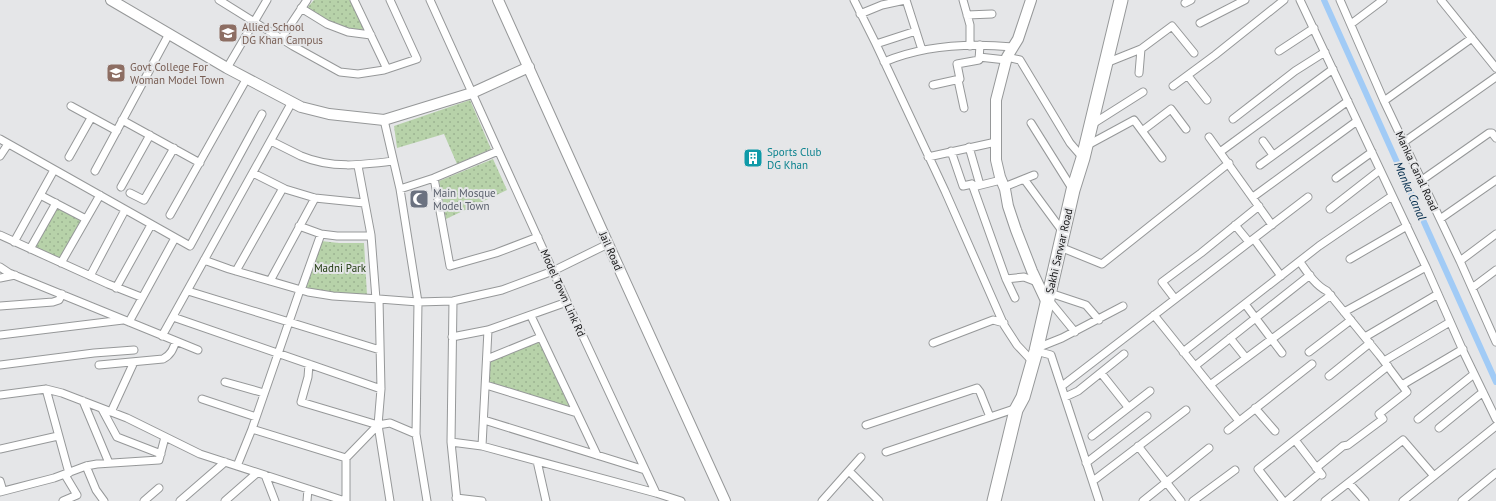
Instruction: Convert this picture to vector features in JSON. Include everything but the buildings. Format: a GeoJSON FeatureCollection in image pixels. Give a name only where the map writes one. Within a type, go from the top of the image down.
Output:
{"type":"FeatureCollection","features":[{"type":"Feature","properties":{"kind":"highway","name":"Sakhi Sarwar Road"},"geometry":{"type":"LineString","coordinates":[[994,501],[1020,402],[1035,353],[1064,234],[1073,190],[1085,152],[1121,0]]}},
{"type":"Feature","properties":{"kind":"highway"},"geometry":{"type":"LineString","coordinates":[[1001,501],[1022,412],[1020,402]]}},
{"type":"Feature","properties":{"kind":"street"},"geometry":{"type":"LineString","coordinates":[[110,0],[227,68],[301,107],[329,114],[384,120],[472,93],[529,67]]}},
{"type":"Feature","properties":{"kind":"street"},"geometry":{"type":"LineString","coordinates":[[219,0],[282,39],[340,72],[358,74],[387,69],[418,59],[390,0]]}},
{"type":"Feature","properties":{"kind":"street"},"geometry":{"type":"LineString","coordinates":[[227,68],[267,0]]}},
{"type":"Feature","properties":{"kind":"street"},"geometry":{"type":"LineString","coordinates":[[282,39],[307,0]]}},
{"type":"Feature","properties":{"kind":"street"},"geometry":{"type":"LineString","coordinates":[[354,0],[387,69]]}},
{"type":"Feature","properties":{"kind":"street","name":"Model Town Link Rd"},"geometry":{"type":"LineString","coordinates":[[430,0],[567,302],[656,492]]}},
{"type":"Feature","properties":{"kind":"street","name":"Jail Road"},"geometry":{"type":"LineString","coordinates":[[498,0],[725,501]]}},
{"type":"Feature","properties":{"kind":"street"},"geometry":{"type":"LineString","coordinates":[[854,0],[964,233],[1004,323],[1017,345],[1035,353],[1051,356],[1099,501]]}},
{"type":"Feature","properties":{"kind":"street"},"geometry":{"type":"LineString","coordinates":[[860,14],[882,5],[906,0],[922,50]]}},
{"type":"Feature","properties":{"kind":"street"},"geometry":{"type":"LineString","coordinates":[[963,0],[970,25],[970,46]]}},
{"type":"Feature","properties":{"kind":"street"},"geometry":{"type":"LineString","coordinates":[[1031,0],[1018,38],[1007,59],[996,100],[996,160],[1010,212],[1037,282],[1075,332]]}},
{"type":"Feature","properties":{"kind":"street"},"geometry":{"type":"LineString","coordinates":[[1200,23],[1245,0]]}},
{"type":"Feature","properties":{"kind":"street"},"geometry":{"type":"LineString","coordinates":[[1173,86],[1188,76],[1284,0]]}},
{"type":"Feature","properties":{"kind":"street"},"geometry":{"type":"LineString","coordinates":[[1300,0],[1496,419]]}},
{"type":"Feature","properties":{"kind":"street","name":"Manka Canal Road"},"geometry":{"type":"LineString","coordinates":[[1340,0],[1384,101],[1460,261],[1496,342]]}},
{"type":"Feature","properties":{"kind":"street"},"geometry":{"type":"LineString","coordinates":[[1351,24],[1383,0]]}},
{"type":"Feature","properties":{"kind":"street"},"geometry":{"type":"LineString","coordinates":[[1442,0],[1496,68]]}},
{"type":"Feature","properties":{"kind":"street"},"geometry":{"type":"LineString","coordinates":[[301,8],[327,24],[348,32],[371,35]]}},
{"type":"Feature","properties":{"kind":"street"},"geometry":{"type":"LineString","coordinates":[[968,15],[992,14]]}},
{"type":"Feature","properties":{"kind":"street"},"geometry":{"type":"LineString","coordinates":[[1106,63],[1141,49],[1172,26],[1194,53]]}},
{"type":"Feature","properties":{"kind":"street"},"geometry":{"type":"LineString","coordinates":[[1279,51],[1314,28]]}},
{"type":"Feature","properties":{"kind":"street"},"geometry":{"type":"LineString","coordinates":[[876,44],[916,31]]}},
{"type":"Feature","properties":{"kind":"street"},"geometry":{"type":"LineString","coordinates":[[95,171],[169,34]]}},
{"type":"Feature","properties":{"kind":"street"},"geometry":{"type":"LineString","coordinates":[[1384,101],[1472,38]]}},
{"type":"Feature","properties":{"kind":"street"},"geometry":{"type":"LineString","coordinates":[[884,62],[922,50],[980,45],[1013,47]]}},
{"type":"Feature","properties":{"kind":"street"},"geometry":{"type":"LineString","coordinates":[[964,108],[958,80],[960,79],[957,64],[979,60],[980,45]]}},
{"type":"Feature","properties":{"kind":"street"},"geometry":{"type":"LineString","coordinates":[[1138,73],[1141,49]]}},
{"type":"Feature","properties":{"kind":"street"},"geometry":{"type":"LineString","coordinates":[[1233,119],[1295,71],[1325,52]]}},
{"type":"Feature","properties":{"kind":"street"},"geometry":{"type":"LineString","coordinates":[[979,57],[1020,60],[1070,143],[1085,152],[1134,120],[1162,158]]}},
{"type":"Feature","properties":{"kind":"street"},"geometry":{"type":"LineString","coordinates":[[1220,152],[1333,69]]}},
{"type":"Feature","properties":{"kind":"street"},"geometry":{"type":"LineString","coordinates":[[1188,76],[1207,100]]}},
{"type":"Feature","properties":{"kind":"street"},"geometry":{"type":"LineString","coordinates":[[1404,142],[1496,77]]}},
{"type":"Feature","properties":{"kind":"street"},"geometry":{"type":"LineString","coordinates":[[170,215],[247,78]]}},
{"type":"Feature","properties":{"kind":"street"},"geometry":{"type":"LineString","coordinates":[[933,85],[958,80]]}},
{"type":"Feature","properties":{"kind":"street"},"geometry":{"type":"LineString","coordinates":[[1091,125],[1143,92]]}},
{"type":"Feature","properties":{"kind":"street"},"geometry":{"type":"LineString","coordinates":[[1260,164],[1348,101]]}},
{"type":"Feature","properties":{"kind":"street"},"geometry":{"type":"LineString","coordinates":[[162,336],[292,102]]}},
{"type":"Feature","properties":{"kind":"street"},"geometry":{"type":"LineString","coordinates":[[71,106],[116,131]]}},
{"type":"Feature","properties":{"kind":"street"},"geometry":{"type":"LineString","coordinates":[[1142,131],[1171,109],[1186,129]]}},
{"type":"Feature","properties":{"kind":"street"},"geometry":{"type":"LineString","coordinates":[[0,139],[190,246],[262,114]]}},
{"type":"Feature","properties":{"kind":"street"},"geometry":{"type":"LineString","coordinates":[[69,156],[91,118]]}},
{"type":"Feature","properties":{"kind":"street"},"geometry":{"type":"LineString","coordinates":[[122,120],[200,163]]}},
{"type":"Feature","properties":{"kind":"street"},"geometry":{"type":"LineString","coordinates":[[384,120],[400,189],[418,302],[416,434],[427,501]]}},
{"type":"Feature","properties":{"kind":"street"},"geometry":{"type":"LineString","coordinates":[[1253,198],[1357,121]]}},
{"type":"Feature","properties":{"kind":"street"},"geometry":{"type":"LineString","coordinates":[[1031,123],[1073,190]]}},
{"type":"Feature","properties":{"kind":"street"},"geometry":{"type":"LineString","coordinates":[[1422,180],[1489,133],[1492,133],[1496,138]]}},
{"type":"Feature","properties":{"kind":"street"},"geometry":{"type":"LineString","coordinates":[[120,187],[150,135]]}},
{"type":"Feature","properties":{"kind":"street"},"geometry":{"type":"LineString","coordinates":[[1209,137],[1272,225]]}},
{"type":"Feature","properties":{"kind":"street"},"geometry":{"type":"LineString","coordinates":[[271,140],[302,156],[319,162],[358,166],[393,161]]}},
{"type":"Feature","properties":{"kind":"street"},"geometry":{"type":"LineString","coordinates":[[1263,141],[1274,155]]}},
{"type":"Feature","properties":{"kind":"street"},"geometry":{"type":"LineString","coordinates":[[928,157],[996,142]]}},
{"type":"Feature","properties":{"kind":"street"},"geometry":{"type":"LineString","coordinates":[[0,156],[8,144]]}},
{"type":"Feature","properties":{"kind":"street"},"geometry":{"type":"LineString","coordinates":[[969,147],[980,185]]}},
{"type":"Feature","properties":{"kind":"street"},"geometry":{"type":"LineString","coordinates":[[130,193],[144,200],[174,148]]}},
{"type":"Feature","properties":{"kind":"street"},"geometry":{"type":"LineString","coordinates":[[400,189],[434,178],[498,151]]}},
{"type":"Feature","properties":{"kind":"street"},"geometry":{"type":"LineString","coordinates":[[951,152],[963,186],[972,184],[977,186],[1002,184],[1034,175]]}},
{"type":"Feature","properties":{"kind":"street"},"geometry":{"type":"LineString","coordinates":[[1336,178],[1372,152]]}},
{"type":"Feature","properties":{"kind":"street"},"geometry":{"type":"LineString","coordinates":[[1060,247],[1102,264],[1229,163]]}},
{"type":"Feature","properties":{"kind":"street"},"geometry":{"type":"LineString","coordinates":[[358,166],[371,236],[380,350],[381,389],[378,425],[390,501]]}},
{"type":"Feature","properties":{"kind":"street"},"geometry":{"type":"LineString","coordinates":[[14,242],[54,170]]}},
{"type":"Feature","properties":{"kind":"street"},"geometry":{"type":"LineString","coordinates":[[1330,209],[1380,170]]}},
{"type":"Feature","properties":{"kind":"street"},"geometry":{"type":"LineString","coordinates":[[253,173],[282,188],[315,198],[364,203]]}},
{"type":"Feature","properties":{"kind":"street"},"geometry":{"type":"LineString","coordinates":[[434,178],[450,266],[496,253],[538,238]]}},
{"type":"Feature","properties":{"kind":"street"},"geometry":{"type":"LineString","coordinates":[[1024,179],[1064,234]]}},
{"type":"Feature","properties":{"kind":"street"},"geometry":{"type":"LineString","coordinates":[[1440,219],[1496,180]]}},
{"type":"Feature","properties":{"kind":"street"},"geometry":{"type":"LineString","coordinates":[[972,184],[1006,279],[1015,298]]}},
{"type":"Feature","properties":{"kind":"street"},"geometry":{"type":"LineString","coordinates":[[236,271],[282,188]]}},
{"type":"Feature","properties":{"kind":"street"},"geometry":{"type":"LineString","coordinates":[[40,195],[86,219]]}},
{"type":"Feature","properties":{"kind":"street"},"geometry":{"type":"LineString","coordinates":[[61,263],[100,195]]}},
{"type":"Feature","properties":{"kind":"street"},"geometry":{"type":"LineString","coordinates":[[1183,352],[1281,276],[1392,196]]}},
{"type":"Feature","properties":{"kind":"street"},"geometry":{"type":"LineString","coordinates":[[1062,386],[1308,197]]}},
{"type":"Feature","properties":{"kind":"street"},"geometry":{"type":"LineString","coordinates":[[270,281],[315,198]]}},
{"type":"Feature","properties":{"kind":"street"},"geometry":{"type":"LineString","coordinates":[[30,249],[56,203]]}},
{"type":"Feature","properties":{"kind":"street"},"geometry":{"type":"LineString","coordinates":[[1175,299],[1162,282],[1259,206]]}},
{"type":"Feature","properties":{"kind":"street"},"geometry":{"type":"LineString","coordinates":[[90,276],[125,210]]}},
{"type":"Feature","properties":{"kind":"street"},"geometry":{"type":"LineString","coordinates":[[116,288],[151,225]]}},
{"type":"Feature","properties":{"kind":"street"},"geometry":{"type":"LineString","coordinates":[[1235,225],[1252,240],[1281,276]]}},
{"type":"Feature","properties":{"kind":"street"},"geometry":{"type":"LineString","coordinates":[[299,226],[321,234],[337,236],[371,236]]}},
{"type":"Feature","properties":{"kind":"street"},"geometry":{"type":"LineString","coordinates":[[1350,259],[1407,226]]}},
{"type":"Feature","properties":{"kind":"street"},"geometry":{"type":"LineString","coordinates":[[237,466],[252,429],[288,322],[321,234]]}},
{"type":"Feature","properties":{"kind":"street"},"geometry":{"type":"LineString","coordinates":[[1460,261],[1496,234]]}},
{"type":"Feature","properties":{"kind":"street"},"geometry":{"type":"LineString","coordinates":[[0,235],[141,298]]}},
{"type":"Feature","properties":{"kind":"street"},"geometry":{"type":"LineString","coordinates":[[127,321],[175,238]]}},
{"type":"Feature","properties":{"kind":"street"},"geometry":{"type":"LineString","coordinates":[[204,260],[300,290],[333,296],[418,302],[453,301],[502,290],[553,271],[608,244]]}},
{"type":"Feature","properties":{"kind":"street"},"geometry":{"type":"LineString","coordinates":[[1287,501],[1319,472],[1343,446],[1348,445],[1383,419],[1379,414],[1407,392],[1370,343],[1331,296],[1310,275],[1300,262]]}},
{"type":"Feature","properties":{"kind":"street"},"geometry":{"type":"LineString","coordinates":[[0,267],[9,273],[198,350]]}},
{"type":"Feature","properties":{"kind":"street"},"geometry":{"type":"LineString","coordinates":[[1344,312],[1426,267]]}},
{"type":"Feature","properties":{"kind":"street"},"geometry":{"type":"LineString","coordinates":[[1472,288],[1496,270]]}},
{"type":"Feature","properties":{"kind":"street"},"geometry":{"type":"LineString","coordinates":[[0,278],[15,275]]}},
{"type":"Feature","properties":{"kind":"street"},"geometry":{"type":"LineString","coordinates":[[1195,366],[1310,275]]}},
{"type":"Feature","properties":{"kind":"street"},"geometry":{"type":"LineString","coordinates":[[1006,279],[1024,277],[1037,282]]}},
{"type":"Feature","properties":{"kind":"street"},"geometry":{"type":"LineString","coordinates":[[188,291],[380,350]]}},
{"type":"Feature","properties":{"kind":"street"},"geometry":{"type":"LineString","coordinates":[[0,306],[53,302],[59,300],[62,294]]}},
{"type":"Feature","properties":{"kind":"street"},"geometry":{"type":"LineString","coordinates":[[1365,337],[1438,294]]}},
{"type":"Feature","properties":{"kind":"street"},"geometry":{"type":"LineString","coordinates":[[1210,385],[1331,296]]}},
{"type":"Feature","properties":{"kind":"street"},"geometry":{"type":"LineString","coordinates":[[1048,298],[1086,305],[1099,320]]}},
{"type":"Feature","properties":{"kind":"street"},"geometry":{"type":"LineString","coordinates":[[453,301],[451,442],[457,500],[482,501]]}},
{"type":"Feature","properties":{"kind":"street"},"geometry":{"type":"LineString","coordinates":[[452,337],[488,330],[567,302]]}},
{"type":"Feature","properties":{"kind":"street"},"geometry":{"type":"LineString","coordinates":[[1245,304],[1282,353]]}},
{"type":"Feature","properties":{"kind":"street"},"geometry":{"type":"LineString","coordinates":[[1035,353],[1123,306]]}},
{"type":"Feature","properties":{"kind":"street"},"geometry":{"type":"LineString","coordinates":[[1154,315],[1239,421]]}},
{"type":"Feature","properties":{"kind":"street"},"geometry":{"type":"LineString","coordinates":[[531,316],[596,455]]}},
{"type":"Feature","properties":{"kind":"street"},"geometry":{"type":"LineString","coordinates":[[173,318],[381,389]]}},
{"type":"Feature","properties":{"kind":"street"},"geometry":{"type":"LineString","coordinates":[[933,343],[992,320],[1004,323]]}},
{"type":"Feature","properties":{"kind":"street"},"geometry":{"type":"LineString","coordinates":[[1308,352],[1351,320]]}},
{"type":"Feature","properties":{"kind":"street"},"geometry":{"type":"LineString","coordinates":[[0,334],[127,321]]}},
{"type":"Feature","properties":{"kind":"street"},"geometry":{"type":"LineString","coordinates":[[1283,501],[1258,469],[1386,364],[1450,322]]}},
{"type":"Feature","properties":{"kind":"street"},"geometry":{"type":"LineString","coordinates":[[482,446],[488,330]]}},
{"type":"Feature","properties":{"kind":"street"},"geometry":{"type":"LineString","coordinates":[[487,359],[541,337]]}},
{"type":"Feature","properties":{"kind":"street"},"geometry":{"type":"LineString","coordinates":[[1230,338],[1246,358]]}},
{"type":"Feature","properties":{"kind":"street"},"geometry":{"type":"LineString","coordinates":[[99,365],[163,359],[172,352],[176,341]]}},
{"type":"Feature","properties":{"kind":"street"},"geometry":{"type":"LineString","coordinates":[[1329,376],[1370,343]]}},
{"type":"Feature","properties":{"kind":"street"},"geometry":{"type":"LineString","coordinates":[[1402,385],[1462,349]]}},
{"type":"Feature","properties":{"kind":"street"},"geometry":{"type":"LineString","coordinates":[[0,365],[94,353],[134,350]]}},
{"type":"Feature","properties":{"kind":"street"},"geometry":{"type":"LineString","coordinates":[[1065,397],[1078,391],[1124,354]]}},
{"type":"Feature","properties":{"kind":"street"},"geometry":{"type":"LineString","coordinates":[[111,412],[134,362]]}},
{"type":"Feature","properties":{"kind":"street"},"geometry":{"type":"LineString","coordinates":[[309,364],[308,377],[301,402],[378,425],[390,423],[416,434]]}},
{"type":"Feature","properties":{"kind":"street"},"geometry":{"type":"LineString","coordinates":[[1228,430],[1312,364]]}},
{"type":"Feature","properties":{"kind":"street"},"geometry":{"type":"LineString","coordinates":[[1100,373],[1128,407]]}},
{"type":"Feature","properties":{"kind":"street"},"geometry":{"type":"LineString","coordinates":[[1418,419],[1474,374]]}},
{"type":"Feature","properties":{"kind":"street"},"geometry":{"type":"LineString","coordinates":[[226,382],[264,393]]}},
{"type":"Feature","properties":{"kind":"street"},"geometry":{"type":"LineString","coordinates":[[486,385],[577,413]]}},
{"type":"Feature","properties":{"kind":"street"},"geometry":{"type":"LineString","coordinates":[[866,425],[977,388],[990,417]]}},
{"type":"Feature","properties":{"kind":"street"},"geometry":{"type":"LineString","coordinates":[[0,395],[46,389],[62,393],[102,408],[200,454],[346,501],[346,458],[378,425]]}},
{"type":"Feature","properties":{"kind":"street"},"geometry":{"type":"LineString","coordinates":[[46,389],[67,474],[77,495],[63,501]]}},
{"type":"Feature","properties":{"kind":"street"},"geometry":{"type":"LineString","coordinates":[[1092,436],[1150,391]]}},
{"type":"Feature","properties":{"kind":"street"},"geometry":{"type":"LineString","coordinates":[[1439,428],[1483,392]]}},
{"type":"Feature","properties":{"kind":"street"},"geometry":{"type":"LineString","coordinates":[[202,399],[256,417]]}},
{"type":"Feature","properties":{"kind":"street"},"geometry":{"type":"LineString","coordinates":[[83,401],[109,463]]}},
{"type":"Feature","properties":{"kind":"street"},"geometry":{"type":"LineString","coordinates":[[886,452],[990,417],[1020,402]]}},
{"type":"Feature","properties":{"kind":"street"},"geometry":{"type":"LineString","coordinates":[[102,408],[117,437],[160,454]]}},
{"type":"Feature","properties":{"kind":"street"},"geometry":{"type":"LineString","coordinates":[[1255,408],[1275,431]]}},
{"type":"Feature","properties":{"kind":"street"},"geometry":{"type":"LineString","coordinates":[[1092,481],[1186,410]]}},
{"type":"Feature","properties":{"kind":"street"},"geometry":{"type":"LineString","coordinates":[[1086,463],[1147,416]]}},
{"type":"Feature","properties":{"kind":"street"},"geometry":{"type":"LineString","coordinates":[[484,420],[645,470]]}},
{"type":"Feature","properties":{"kind":"street"},"geometry":{"type":"LineString","coordinates":[[1403,501],[1496,426]]}},
{"type":"Feature","properties":{"kind":"street"},"geometry":{"type":"LineString","coordinates":[[252,429],[346,458]]}},
{"type":"Feature","properties":{"kind":"street"},"geometry":{"type":"LineString","coordinates":[[0,448],[58,436]]}},
{"type":"Feature","properties":{"kind":"street"},"geometry":{"type":"LineString","coordinates":[[0,481],[1,492],[67,474],[86,466],[159,460],[165,437]]}},
{"type":"Feature","properties":{"kind":"street"},"geometry":{"type":"LineString","coordinates":[[1295,440],[1319,472]]}},
{"type":"Feature","properties":{"kind":"street"},"geometry":{"type":"LineString","coordinates":[[1325,501],[1403,440],[1434,476]]}},
{"type":"Feature","properties":{"kind":"street"},"geometry":{"type":"LineString","coordinates":[[451,442],[482,446],[656,492],[681,501]]}},
{"type":"Feature","properties":{"kind":"street"},"geometry":{"type":"LineString","coordinates":[[1138,446],[1181,501]]}},
{"type":"Feature","properties":{"kind":"street"},"geometry":{"type":"LineString","coordinates":[[1143,501],[1209,448]]}},
{"type":"Feature","properties":{"kind":"street"},"geometry":{"type":"LineString","coordinates":[[822,501],[861,457]]}},
{"type":"Feature","properties":{"kind":"street"},"geometry":{"type":"LineString","coordinates":[[537,461],[546,501]]}},
{"type":"Feature","properties":{"kind":"street"},"geometry":{"type":"LineString","coordinates":[[181,501],[225,462]]}},
{"type":"Feature","properties":{"kind":"street"},"geometry":{"type":"LineString","coordinates":[[86,466],[96,490],[104,501]]}},
{"type":"Feature","properties":{"kind":"street"},"geometry":{"type":"LineString","coordinates":[[1193,501],[1235,470]]}},
{"type":"Feature","properties":{"kind":"street"},"geometry":{"type":"LineString","coordinates":[[849,471],[879,501]]}},
{"type":"Feature","properties":{"kind":"street"},"geometry":{"type":"LineString","coordinates":[[225,501],[257,473]]}},
{"type":"Feature","properties":{"kind":"street"},"geometry":{"type":"LineString","coordinates":[[1462,501],[1496,473]]}},
{"type":"Feature","properties":{"kind":"street"},"geometry":{"type":"LineString","coordinates":[[265,475],[275,501]]}},
{"type":"Feature","properties":{"kind":"street"},"geometry":{"type":"LineString","coordinates":[[1349,483],[1365,501]]}},
{"type":"Feature","properties":{"kind":"street"},"geometry":{"type":"LineString","coordinates":[[144,501],[159,488]]}},
{"type":"Feature","properties":{"kind":"street"},"geometry":{"type":"LineString","coordinates":[[307,501],[308,489]]}},
{"type":"Feature","properties":{"kind":"street"},"geometry":{"type":"LineString","coordinates":[[1411,494],[1416,501]]}},
{"type":"Feature","properties":{"kind":"green space"},"geometry":{"type":"Polygon","coordinates":[[[314,0],[351,0],[364,30],[341,26],[321,17],[307,8],[314,0]]]}},
{"type":"Feature","properties":{"kind":"green space"},"geometry":{"type":"Polygon","coordinates":[[[470,100],[491,149],[457,164],[444,134],[397,148],[394,126],[470,100]]]}},
{"type":"Feature","properties":{"kind":"green space"},"geometry":{"type":"Polygon","coordinates":[[[493,159],[507,190],[446,219],[439,181],[493,159]]]}},
{"type":"Feature","properties":{"kind":"green space"},"geometry":{"type":"Polygon","coordinates":[[[57,206],[82,220],[61,260],[34,247],[57,206]]]}},
{"type":"Feature","properties":{"kind":"green space","name":"Madni Park"},"geometry":{"type":"Polygon","coordinates":[[[321,241],[364,243],[367,295],[318,292],[306,289],[321,241]]]}},
{"type":"Feature","properties":{"kind":"green space"},"geometry":{"type":"Polygon","coordinates":[[[539,342],[570,408],[489,382],[488,361],[539,342]]]}},
{"type":"Feature","properties":{"kind":"waterway","name":"Manka Canal"},"geometry":{"type":"LineString","coordinates":[[1324,0],[1496,382]]}},
{"type":"Feature","properties":{"kind":"place","name":"Allied School DG Khan Campus"},"geometry":{"type":"Point","coordinates":[228,33]}},
{"type":"Feature","properties":{"kind":"place","name":"Govt College For Woman Model Town"},"geometry":{"type":"Point","coordinates":[116,73]}},
{"type":"Feature","properties":{"kind":"place","name":"Sports Club DG Khan"},"geometry":{"type":"Point","coordinates":[753,158]}},
{"type":"Feature","properties":{"kind":"place","name":"Main Mosque Model Town"},"geometry":{"type":"Point","coordinates":[419,199]}}]}
